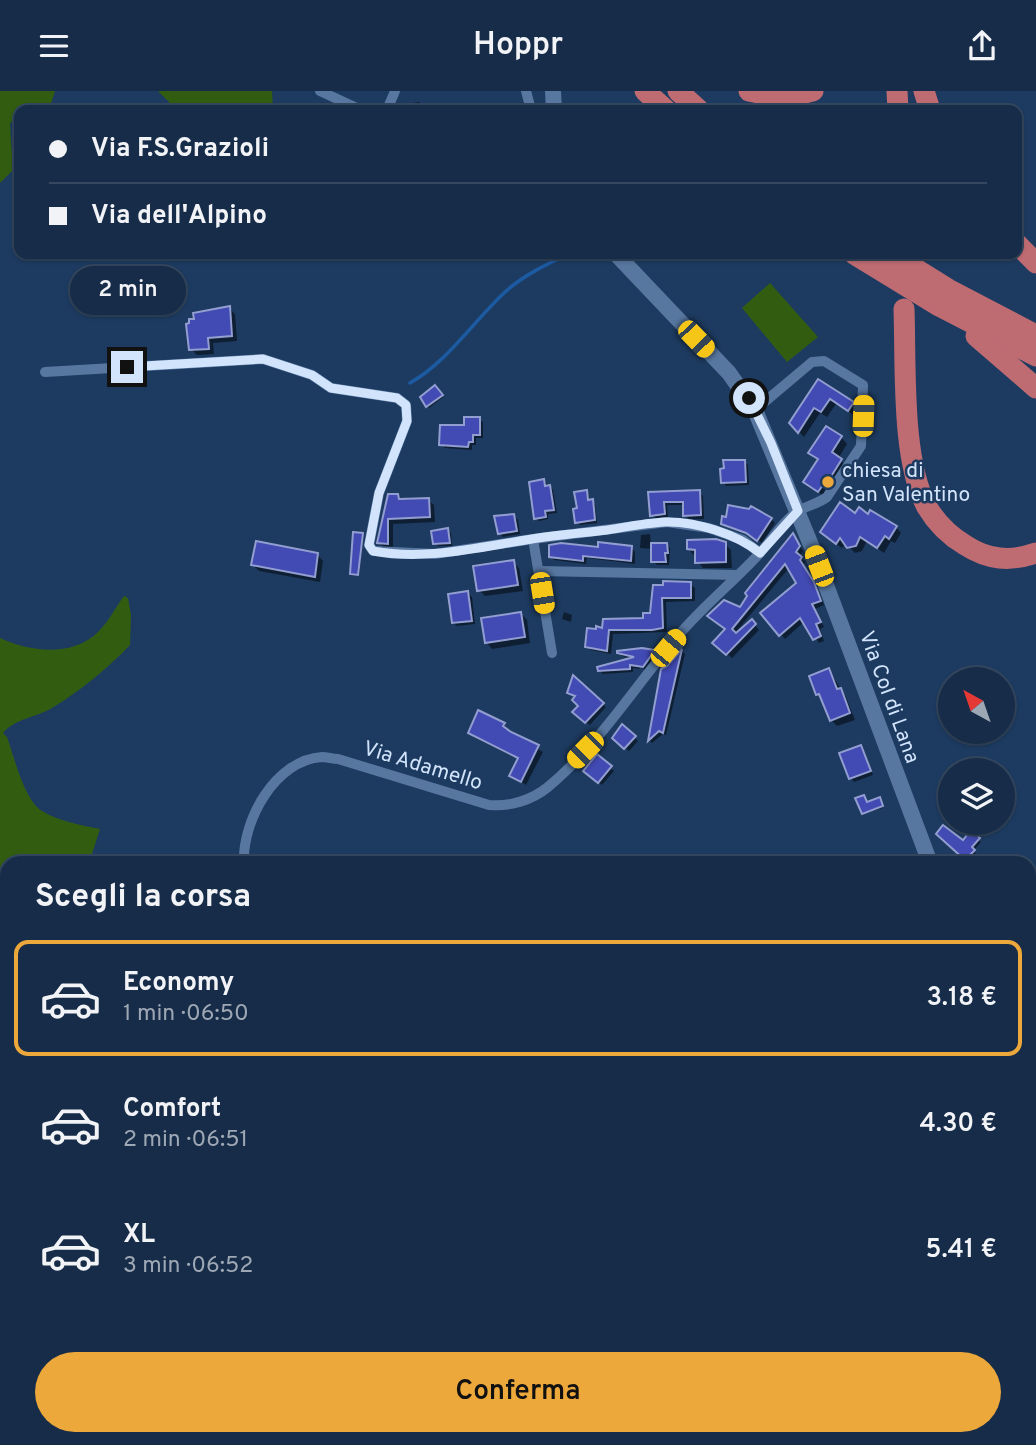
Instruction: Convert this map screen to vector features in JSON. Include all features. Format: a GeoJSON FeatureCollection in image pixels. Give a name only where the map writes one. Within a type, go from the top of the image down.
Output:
{"type":"FeatureCollection","features":[{"type":"Feature","properties":{"kind":"highway"},"geometry":{"type":"LineString","coordinates":[[645,91],[660,105]]}},
{"type":"Feature","properties":{"kind":"highway"},"geometry":{"type":"LineString","coordinates":[[678,91],[693,105]]}},
{"type":"Feature","properties":{"kind":"highway"},"geometry":{"type":"LineString","coordinates":[[749,91],[792,95],[813,91]]}},
{"type":"Feature","properties":{"kind":"highway"},"geometry":{"type":"LineString","coordinates":[[1022,249],[1036,263]]}},
{"type":"Feature","properties":{"kind":"highway"},"geometry":{"type":"LineString","coordinates":[[862,259],[939,306],[1036,356]]}},
{"type":"Feature","properties":{"kind":"highway"},"geometry":{"type":"LineString","coordinates":[[900,259],[948,289],[1036,335]]}},
{"type":"Feature","properties":{"kind":"highway"},"geometry":{"type":"LineString","coordinates":[[939,306],[1001,355],[1036,388]]}},
{"type":"Feature","properties":{"kind":"highway"},"geometry":{"type":"LineString","coordinates":[[904,309],[909,443],[926,505],[937,521],[976,553],[994,559],[1019,559],[1036,553]]}},
{"type":"Feature","properties":{"kind":"main road","name":"Via Col di Lana"},"geometry":{"type":"LineString","coordinates":[[620,259],[729,373],[755,410],[798,511],[927,856]]}},
{"type":"Feature","properties":{"kind":"street"},"geometry":{"type":"LineString","coordinates":[[320,91],[350,105]]}},
{"type":"Feature","properties":{"kind":"street"},"geometry":{"type":"LineString","coordinates":[[45,372],[263,359],[312,375],[331,388],[397,398],[406,405],[407,421],[379,493],[369,545],[371,549],[380,552],[435,554],[667,522],[709,528],[743,540],[760,553]]}},
{"type":"Feature","properties":{"kind":"street","name":"Via Adamello"},"geometry":{"type":"LineString","coordinates":[[244,856],[245,840],[252,817],[273,785],[299,765],[322,757],[338,759],[489,805],[514,803],[538,795],[559,777],[645,679],[684,629],[798,511],[827,497],[863,441],[863,386],[827,362],[815,361],[755,410]]}},
{"type":"Feature","properties":{"kind":"street"},"geometry":{"type":"LineString","coordinates":[[533,539],[552,653]]}},
{"type":"Feature","properties":{"kind":"street"},"geometry":{"type":"LineString","coordinates":[[539,571],[738,575]]}},
{"type":"Feature","properties":{"kind":"green space"},"geometry":{"type":"Polygon","coordinates":[[[0,91],[55,91],[51,105],[14,105],[14,120],[10,124],[13,170],[0,183],[0,91]]]}},
{"type":"Feature","properties":{"kind":"green space"},"geometry":{"type":"Polygon","coordinates":[[[158,91],[272,91],[273,105],[172,105],[158,91]]]}},
{"type":"Feature","properties":{"kind":"green space"},"geometry":{"type":"Polygon","coordinates":[[[770,283],[818,337],[787,362],[742,308],[770,283]]]}},
{"type":"Feature","properties":{"kind":"green space"},"geometry":{"type":"Polygon","coordinates":[[[124,596],[128,598],[131,615],[130,645],[103,671],[73,694],[52,708],[14,724],[3,733],[7,737],[25,788],[42,811],[70,822],[100,829],[91,856],[0,856],[0,638],[38,649],[64,649],[88,640],[109,619],[124,596]]]}},
{"type":"Feature","properties":{"kind":"building"},"geometry":{"type":"Polygon","coordinates":[[[158,272],[164,306],[148,308],[146,297],[142,297],[140,288],[146,287],[143,273],[158,272]]]}},
{"type":"Feature","properties":{"kind":"building"},"geometry":{"type":"Polygon","coordinates":[[[230,306],[232,336],[208,338],[209,349],[189,350],[186,324],[189,319],[194,319],[193,313],[230,306]]]}},
{"type":"Feature","properties":{"kind":"building"},"geometry":{"type":"Polygon","coordinates":[[[818,379],[854,402],[848,411],[830,399],[821,412],[814,408],[798,433],[789,423],[818,379]]]}},
{"type":"Feature","properties":{"kind":"building"},"geometry":{"type":"Polygon","coordinates":[[[435,385],[443,395],[426,407],[420,397],[435,385]]]}},
{"type":"Feature","properties":{"kind":"building"},"geometry":{"type":"Polygon","coordinates":[[[464,417],[480,417],[480,435],[473,435],[473,442],[469,442],[468,447],[439,445],[440,425],[464,425],[464,417]]]}},
{"type":"Feature","properties":{"kind":"building"},"geometry":{"type":"Polygon","coordinates":[[[826,426],[842,436],[832,452],[842,459],[825,486],[818,492],[803,482],[818,459],[808,453],[826,426]]]}},
{"type":"Feature","properties":{"kind":"building"},"geometry":{"type":"Polygon","coordinates":[[[723,460],[745,460],[746,482],[721,483],[720,469],[724,468],[723,460]]]}},
{"type":"Feature","properties":{"kind":"building"},"geometry":{"type":"Polygon","coordinates":[[[544,479],[545,486],[550,485],[554,510],[545,511],[546,517],[534,519],[529,482],[544,479]]]}},
{"type":"Feature","properties":{"kind":"building"},"geometry":{"type":"Polygon","coordinates":[[[587,490],[588,500],[593,499],[595,520],[575,523],[573,509],[577,508],[574,492],[587,490]]]}},
{"type":"Feature","properties":{"kind":"building"},"geometry":{"type":"Polygon","coordinates":[[[700,490],[701,515],[683,516],[683,502],[664,502],[665,514],[650,516],[648,492],[700,490]]]}},
{"type":"Feature","properties":{"kind":"building"},"geometry":{"type":"Polygon","coordinates":[[[388,494],[398,494],[399,499],[429,498],[430,517],[388,519],[388,544],[377,543],[388,494]]]}},
{"type":"Feature","properties":{"kind":"building"},"geometry":{"type":"Polygon","coordinates":[[[840,502],[855,513],[859,507],[868,514],[870,510],[897,526],[889,539],[885,536],[877,548],[860,537],[856,546],[847,548],[840,538],[836,544],[820,532],[840,502]]]}},
{"type":"Feature","properties":{"kind":"building"},"geometry":{"type":"Polygon","coordinates":[[[728,505],[749,509],[751,506],[772,518],[757,541],[746,533],[721,524],[722,516],[726,517],[728,505]]]}},
{"type":"Feature","properties":{"kind":"building"},"geometry":{"type":"Polygon","coordinates":[[[514,514],[517,531],[498,534],[494,516],[514,514]]]}},
{"type":"Feature","properties":{"kind":"building"},"geometry":{"type":"Polygon","coordinates":[[[448,528],[450,543],[433,544],[431,531],[448,528]]]}},
{"type":"Feature","properties":{"kind":"building"},"geometry":{"type":"Polygon","coordinates":[[[353,532],[363,533],[358,575],[350,574],[353,532]]]}},
{"type":"Feature","properties":{"kind":"building"},"geometry":{"type":"Polygon","coordinates":[[[793,533],[800,546],[796,552],[802,557],[800,560],[814,582],[821,601],[812,604],[821,622],[816,624],[821,636],[813,640],[800,618],[779,636],[760,613],[796,583],[785,564],[732,629],[736,633],[752,619],[756,624],[726,655],[712,643],[725,629],[707,616],[724,600],[740,607],[747,596],[745,593],[793,533]]]}},
{"type":"Feature","properties":{"kind":"building"},"geometry":{"type":"Polygon","coordinates":[[[716,539],[726,542],[726,562],[695,563],[695,550],[687,549],[687,540],[716,539]]]}},
{"type":"Feature","properties":{"kind":"building"},"geometry":{"type":"Polygon","coordinates":[[[256,541],[318,553],[315,577],[251,565],[256,541]]]}},
{"type":"Feature","properties":{"kind":"building"},"geometry":{"type":"Polygon","coordinates":[[[598,542],[632,546],[631,561],[583,556],[583,561],[549,557],[549,545],[561,543],[598,547],[598,542]]]}},
{"type":"Feature","properties":{"kind":"building"},"geometry":{"type":"Polygon","coordinates":[[[651,543],[667,543],[666,562],[651,562],[651,543]]]}},
{"type":"Feature","properties":{"kind":"building"},"geometry":{"type":"Polygon","coordinates":[[[514,560],[518,585],[477,591],[473,566],[514,560]]]}},
{"type":"Feature","properties":{"kind":"building"},"geometry":{"type":"Polygon","coordinates":[[[663,581],[691,582],[691,598],[662,598],[663,628],[609,630],[607,651],[585,647],[587,628],[602,628],[603,619],[643,618],[643,613],[650,613],[653,585],[663,585],[663,581]]]}},
{"type":"Feature","properties":{"kind":"building"},"geometry":{"type":"Polygon","coordinates":[[[468,591],[472,621],[452,623],[448,594],[468,591]]]}},
{"type":"Feature","properties":{"kind":"building"},"geometry":{"type":"Polygon","coordinates":[[[521,612],[525,637],[485,643],[481,618],[521,612]]]}},
{"type":"Feature","properties":{"kind":"building"},"geometry":{"type":"Polygon","coordinates":[[[642,648],[655,650],[643,667],[630,665],[630,669],[598,671],[597,667],[634,657],[617,651],[642,648]]]}},
{"type":"Feature","properties":{"kind":"building"},"geometry":{"type":"Polygon","coordinates":[[[682,649],[663,733],[659,731],[648,741],[661,669],[682,649]]]}},
{"type":"Feature","properties":{"kind":"building"},"geometry":{"type":"Polygon","coordinates":[[[829,668],[837,689],[841,688],[850,713],[830,721],[809,676],[829,668]]]}},
{"type":"Feature","properties":{"kind":"building"},"geometry":{"type":"Polygon","coordinates":[[[573,675],[604,703],[585,723],[572,712],[578,706],[572,700],[575,696],[567,693],[573,675]]]}},
{"type":"Feature","properties":{"kind":"building"},"geometry":{"type":"Polygon","coordinates":[[[478,710],[505,723],[503,726],[511,732],[539,745],[521,782],[509,776],[518,758],[468,733],[478,710]]]}},
{"type":"Feature","properties":{"kind":"building"},"geometry":{"type":"Polygon","coordinates":[[[622,724],[636,736],[624,749],[612,738],[622,724]]]}},
{"type":"Feature","properties":{"kind":"building"},"geometry":{"type":"Polygon","coordinates":[[[861,745],[871,771],[849,779],[839,753],[861,745]]]}},
{"type":"Feature","properties":{"kind":"building"},"geometry":{"type":"Polygon","coordinates":[[[597,754],[612,766],[598,783],[583,771],[597,754]]]}},
{"type":"Feature","properties":{"kind":"building"},"geometry":{"type":"Polygon","coordinates":[[[864,795],[867,802],[880,797],[883,806],[862,814],[855,798],[864,795]]]}},
{"type":"Feature","properties":{"kind":"building"},"geometry":{"type":"Polygon","coordinates":[[[938,831],[938,835],[956,835],[963,840],[967,835],[977,835],[980,838],[972,847],[975,850],[969,856],[961,856],[936,834],[938,831]]]}},
{"type":"Feature","properties":{"kind":"waterway"},"geometry":{"type":"LineString","coordinates":[[807,105],[808,98]]}},
{"type":"Feature","properties":{"kind":"waterway"},"geometry":{"type":"LineString","coordinates":[[410,383],[448,353],[511,287],[559,259]]}},
{"type":"Feature","properties":{"kind":"place","name":"chiesa di San Valentino"},"geometry":{"type":"Point","coordinates":[828,482]}},
{"type":"Feature","properties":{"kind":"route"},"geometry":{"type":"LineString","coordinates":[[127,367],[263,359],[312,375],[331,388],[397,398],[406,405],[407,421],[379,493],[369,545],[373,551],[418,554],[455,552],[667,522],[709,528],[743,540],[760,553],[798,511],[771,443],[749,398]]}}]}
